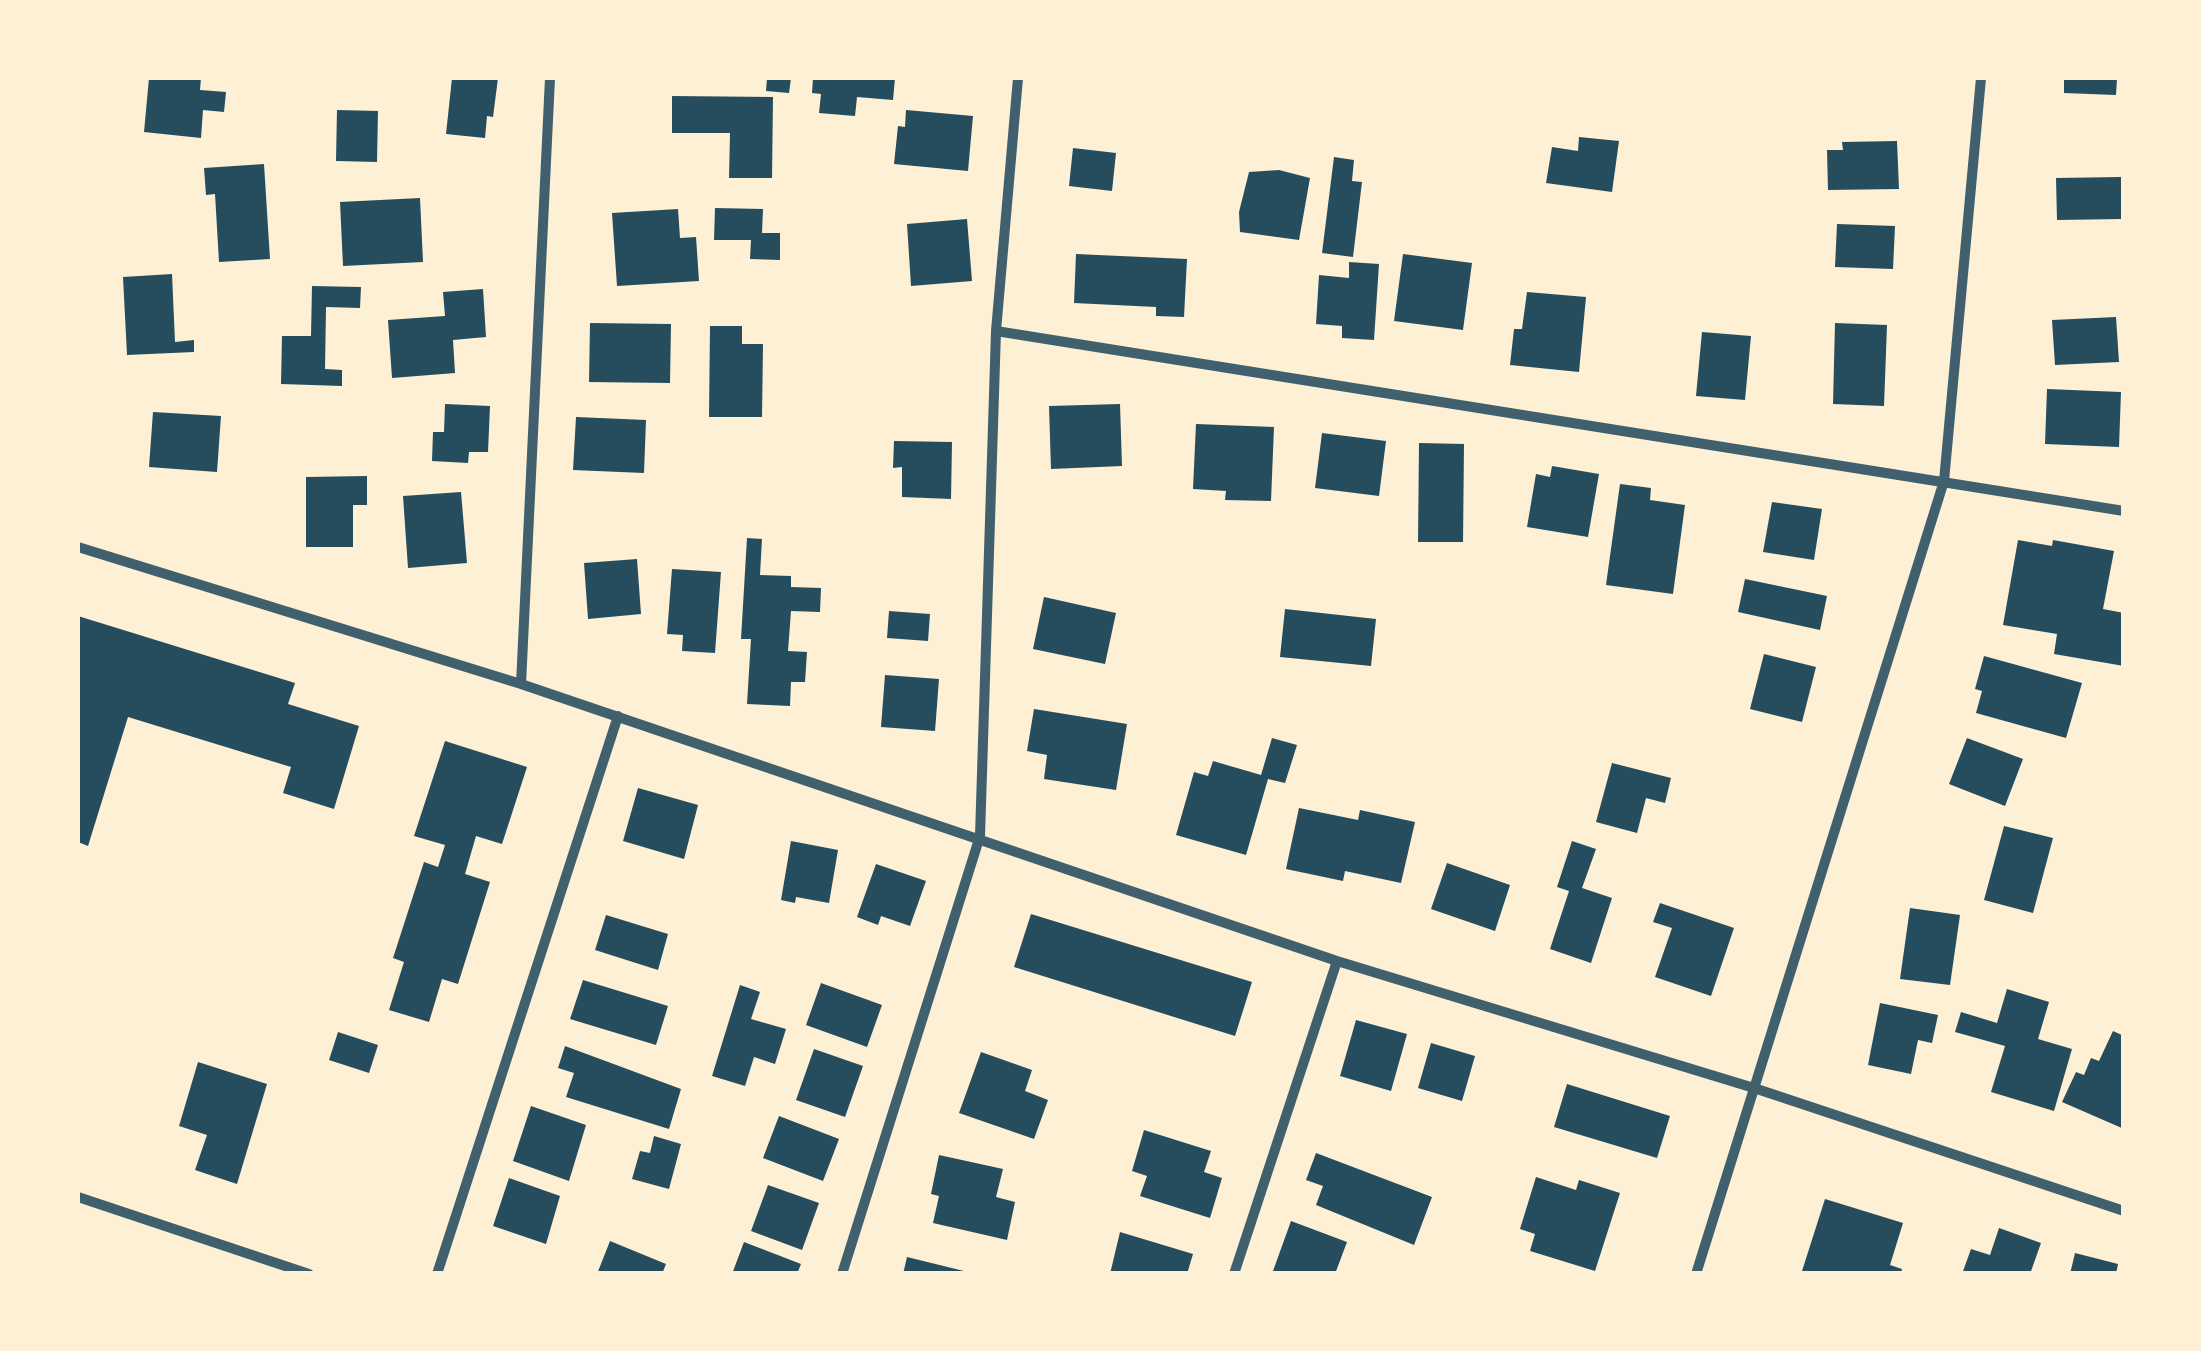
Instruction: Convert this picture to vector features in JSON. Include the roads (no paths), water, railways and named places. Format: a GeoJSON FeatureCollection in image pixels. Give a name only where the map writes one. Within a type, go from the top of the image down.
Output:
{"type":"FeatureCollection","features":[{"type":"Feature","properties":{"kind":"street"},"geometry":{"type":"LineString","coordinates":[[522,684],[550,78]]}},
{"type":"Feature","properties":{"kind":"street"},"geometry":{"type":"LineString","coordinates":[[842,1274],[980,836],[996,331],[1018,78]]}},
{"type":"Feature","properties":{"kind":"street"},"geometry":{"type":"LineString","coordinates":[[1696,1274],[1944,482],[1981,78]]}},
{"type":"Feature","properties":{"kind":"street"},"geometry":{"type":"LineString","coordinates":[[996,331],[2124,511]]}},
{"type":"Feature","properties":{"kind":"street"},"geometry":{"type":"LineString","coordinates":[[78,547],[522,684],[980,836],[1337,961],[1754,1088],[2124,1211]]}},
{"type":"Feature","properties":{"kind":"street"},"geometry":{"type":"LineString","coordinates":[[437,1274],[618,716]]}},
{"type":"Feature","properties":{"kind":"street"},"geometry":{"type":"LineString","coordinates":[[1234,1274],[1337,961]]}},
{"type":"Feature","properties":{"kind":"street"},"geometry":{"type":"LineString","coordinates":[[78,1197],[309,1274]]}}]}
